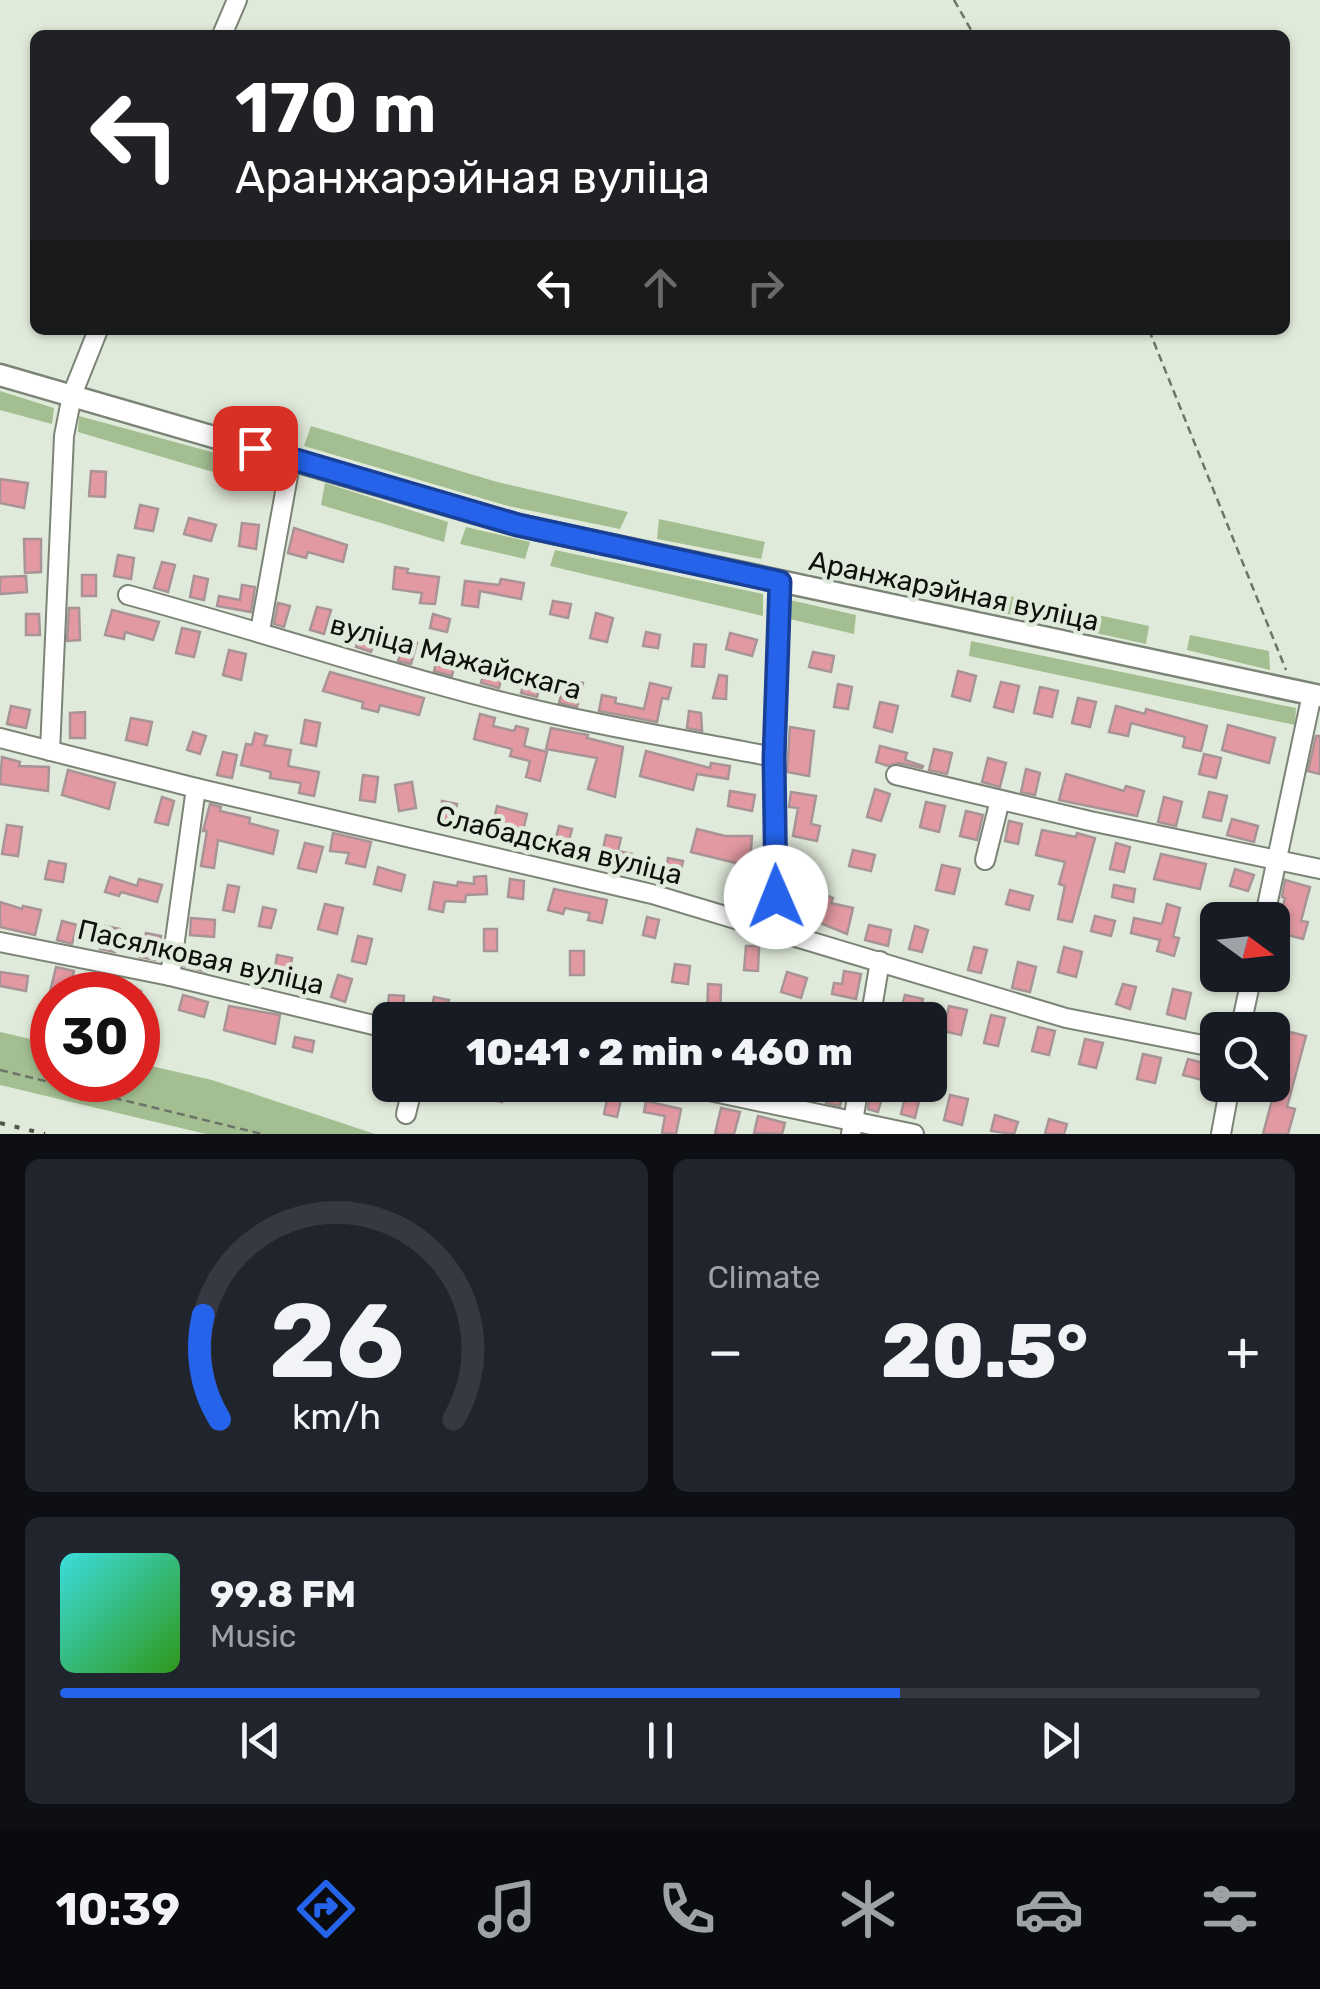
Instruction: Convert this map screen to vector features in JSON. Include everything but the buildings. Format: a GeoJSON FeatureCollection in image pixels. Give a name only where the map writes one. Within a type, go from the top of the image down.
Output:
{"type":"FeatureCollection","features":[{"type":"Feature","properties":{"kind":"main road","name":"Аранжарэйная вуліца"},"geometry":{"type":"LineString","coordinates":[[0,375],[518,525],[1309,693]]}},
{"type":"Feature","properties":{"kind":"street"},"geometry":{"type":"LineString","coordinates":[[224,30],[237,0]]}},
{"type":"Feature","properties":{"kind":"street"},"geometry":{"type":"LineString","coordinates":[[50,750],[64,436],[72,395],[96,335]]}},
{"type":"Feature","properties":{"kind":"street"},"geometry":{"type":"LineString","coordinates":[[260,631],[292,459]]}},
{"type":"Feature","properties":{"kind":"street"},"geometry":{"type":"LineString","coordinates":[[777,932],[774,758],[780,582]]}},
{"type":"Feature","properties":{"kind":"street","name":"вуліца Мажайскага"},"geometry":{"type":"LineString","coordinates":[[128,595],[260,631],[384,671],[515,705],[774,758]]}},
{"type":"Feature","properties":{"kind":"street"},"geometry":{"type":"LineString","coordinates":[[1268,902],[1309,693]]}},
{"type":"Feature","properties":{"kind":"street","name":"Слабадская вуліца"},"geometry":{"type":"LineString","coordinates":[[0,738],[196,788],[652,894],[1066,1018],[1200,1044]]}},
{"type":"Feature","properties":{"kind":"street"},"geometry":{"type":"LineString","coordinates":[[896,775],[1320,869]]}},
{"type":"Feature","properties":{"kind":"street"},"geometry":{"type":"LineString","coordinates":[[170,976],[196,788]]}},
{"type":"Feature","properties":{"kind":"street"},"geometry":{"type":"LineString","coordinates":[[986,860],[1000,800]]}},
{"type":"Feature","properties":{"kind":"street","name":"Пасялковая вуліца"},"geometry":{"type":"LineString","coordinates":[[0,942],[170,976],[372,1025]]}},
{"type":"Feature","properties":{"kind":"street"},"geometry":{"type":"LineString","coordinates":[[873,1002],[880,961]]}},
{"type":"Feature","properties":{"kind":"street"},"geometry":{"type":"LineString","coordinates":[[406,1114],[409,1102]]}},
{"type":"Feature","properties":{"kind":"street"},"geometry":{"type":"LineString","coordinates":[[749,1102],[852,1128],[914,1134]]}},
{"type":"Feature","properties":{"kind":"street"},"geometry":{"type":"LineString","coordinates":[[852,1128],[857,1102]]}},
{"type":"Feature","properties":{"kind":"street"},"geometry":{"type":"LineString","coordinates":[[1221,1134],[1227,1102]]}},
{"type":"Feature","properties":{"kind":"path"},"geometry":{"type":"LineString","coordinates":[[954,0],[971,30]]}},
{"type":"Feature","properties":{"kind":"path"},"geometry":{"type":"LineString","coordinates":[[1151,335],[1309,693]]}},
{"type":"Feature","properties":{"kind":"path"},"geometry":{"type":"LineString","coordinates":[[0,1070],[262,1134]]}},
{"type":"Feature","properties":{"kind":"green space"},"geometry":{"type":"Polygon","coordinates":[[[0,391],[54,408],[52,424],[0,410],[0,391]]]}},
{"type":"Feature","properties":{"kind":"green space"},"geometry":{"type":"Polygon","coordinates":[[[79,416],[271,468],[270,489],[78,432],[79,416]]]}},
{"type":"Feature","properties":{"kind":"green space"},"geometry":{"type":"Polygon","coordinates":[[[311,426],[497,482],[628,512],[620,529],[508,506],[304,446],[311,426]]]}},
{"type":"Feature","properties":{"kind":"green space"},"geometry":{"type":"Polygon","coordinates":[[[325,483],[448,522],[444,542],[321,505],[325,483]]]}},
{"type":"Feature","properties":{"kind":"green space"},"geometry":{"type":"Polygon","coordinates":[[[659,519],[765,542],[761,559],[657,539],[659,519]]]}},
{"type":"Feature","properties":{"kind":"green space"},"geometry":{"type":"Polygon","coordinates":[[[466,527],[530,542],[525,559],[460,544],[466,527]]]}},
{"type":"Feature","properties":{"kind":"green space"},"geometry":{"type":"Polygon","coordinates":[[[555,550],[763,594],[763,616],[550,566],[555,550]]]}},
{"type":"Feature","properties":{"kind":"green space"},"geometry":{"type":"Polygon","coordinates":[[[954,584],[1149,626],[1146,644],[949,601],[954,584]]]}},
{"type":"Feature","properties":{"kind":"green space"},"geometry":{"type":"Polygon","coordinates":[[[790,600],[856,615],[854,634],[790,619],[790,600]]]}},
{"type":"Feature","properties":{"kind":"green space"},"geometry":{"type":"Polygon","coordinates":[[[1190,635],[1269,651],[1270,670],[1187,650],[1190,635]]]}},
{"type":"Feature","properties":{"kind":"green space"},"geometry":{"type":"Polygon","coordinates":[[[971,641],[1296,708],[1295,725],[969,656],[971,641]]]}},
{"type":"Feature","properties":{"kind":"green space"},"geometry":{"type":"Polygon","coordinates":[[[0,1032],[30,1039],[30,1092],[0,1085],[0,1032]]]}},
{"type":"Feature","properties":{"kind":"green space"},"geometry":{"type":"Polygon","coordinates":[[[160,1068],[212,1080],[375,1134],[206,1134],[71,1102],[160,1102],[160,1068]]]}},
{"type":"Feature","properties":{"kind":"railway"},"geometry":{"type":"LineString","coordinates":[[0,1123],[45,1134]]}},
{"type":"Feature","properties":{"kind":"route"},"geometry":{"type":"LineString","coordinates":[[255,448],[518,525],[780,582],[774,758],[776,897]]}}]}
